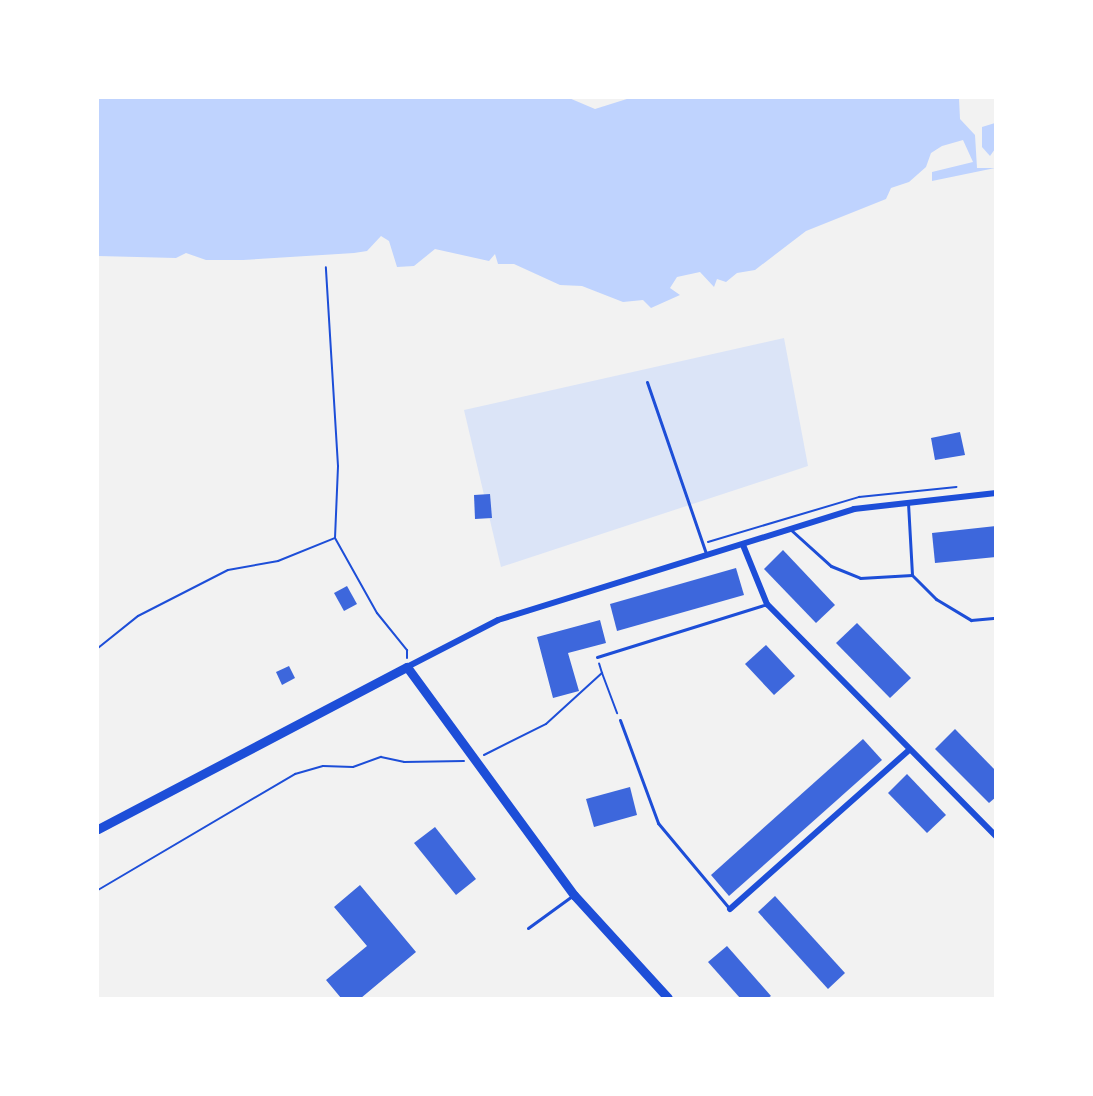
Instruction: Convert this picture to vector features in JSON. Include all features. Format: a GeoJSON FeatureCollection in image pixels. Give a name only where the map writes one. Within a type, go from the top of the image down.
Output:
{"type":"FeatureCollection","features":[{"type":"Feature","properties":{"kind":"main road"},"geometry":{"type":"LineString","coordinates":[[98,830],[407,667],[574,895],[668,999]]}},
{"type":"Feature","properties":{"kind":"street"},"geometry":{"type":"LineString","coordinates":[[407,667],[498,620],[854,509],[996,493]]}},
{"type":"Feature","properties":{"kind":"street"},"geometry":{"type":"LineString","coordinates":[[743,544],[767,604],[908,751],[996,836]]}},
{"type":"Feature","properties":{"kind":"street"},"geometry":{"type":"LineString","coordinates":[[729,909],[908,751]]}},
{"type":"Feature","properties":{"kind":"lane"},"geometry":{"type":"LineString","coordinates":[[647,382],[707,556]]}},
{"type":"Feature","properties":{"kind":"lane"},"geometry":{"type":"LineString","coordinates":[[908,503],[912,575]]}},
{"type":"Feature","properties":{"kind":"lane"},"geometry":{"type":"LineString","coordinates":[[790,530],[831,566],[860,578],[889,572],[912,575],[936,599],[971,620],[996,618]]}},
{"type":"Feature","properties":{"kind":"lane"},"geometry":{"type":"LineString","coordinates":[[597,657],[767,604]]}},
{"type":"Feature","properties":{"kind":"lane"},"geometry":{"type":"LineString","coordinates":[[620,720],[658,823],[729,909]]}},
{"type":"Feature","properties":{"kind":"lane"},"geometry":{"type":"LineString","coordinates":[[528,928],[574,895]]}},
{"type":"Feature","properties":{"kind":"path"},"geometry":{"type":"LineString","coordinates":[[326,267],[338,466],[335,538],[377,613],[407,650],[407,667]]}},
{"type":"Feature","properties":{"kind":"path"},"geometry":{"type":"LineString","coordinates":[[98,648],[138,616],[228,570],[278,561],[335,538]]}},
{"type":"Feature","properties":{"kind":"path"},"geometry":{"type":"LineString","coordinates":[[597,657],[620,720]]}},
{"type":"Feature","properties":{"kind":"path"},"geometry":{"type":"LineString","coordinates":[[98,890],[295,774],[323,766],[353,767],[381,757],[405,762],[474,760],[546,724],[602,674]]}},
{"type":"Feature","properties":{"kind":"shaded area"},"geometry":{"type":"Polygon","coordinates":[[[784,338],[808,466],[501,567],[464,410],[784,338]]]}},
{"type":"Feature","properties":{"kind":"water"},"geometry":{"type":"Polygon","coordinates":[[[98,98],[569,98],[595,109],[630,98],[959,98],[960,119],[975,135],[977,168],[995,168],[932,181],[932,172],[973,162],[963,140],[942,146],[931,153],[926,167],[909,182],[891,188],[886,199],[806,231],[755,270],[737,273],[726,282],[717,279],[714,287],[700,272],[677,277],[670,288],[680,295],[651,308],[643,300],[623,302],[582,286],[560,285],[514,264],[498,264],[495,254],[489,261],[435,249],[414,266],[397,267],[389,241],[381,236],[367,251],[354,253],[243,260],[206,260],[186,253],[176,258],[98,256],[98,98]]]}},
{"type":"Feature","properties":{"kind":"water"},"geometry":{"type":"Polygon","coordinates":[[[995,123],[995,149],[990,156],[982,147],[982,127],[995,123]]]}},
{"type":"Feature","properties":{"kind":"building"},"geometry":{"type":"Polygon","coordinates":[[[960,432],[965,455],[935,460],[931,438],[960,432]]]}},
{"type":"Feature","properties":{"kind":"building"},"geometry":{"type":"Polygon","coordinates":[[[490,494],[492,518],[475,519],[474,495],[490,494]]]}},
{"type":"Feature","properties":{"kind":"building"},"geometry":{"type":"Polygon","coordinates":[[[996,526],[996,557],[935,563],[932,533],[996,526]]]}},
{"type":"Feature","properties":{"kind":"building"},"geometry":{"type":"Polygon","coordinates":[[[783,550],[835,605],[816,623],[764,569],[783,550]]]}},
{"type":"Feature","properties":{"kind":"building"},"geometry":{"type":"Polygon","coordinates":[[[736,568],[744,595],[617,631],[610,604],[736,568]]]}},
{"type":"Feature","properties":{"kind":"building"},"geometry":{"type":"Polygon","coordinates":[[[347,586],[357,604],[344,611],[334,593],[347,586]]]}},
{"type":"Feature","properties":{"kind":"building"},"geometry":{"type":"Polygon","coordinates":[[[600,620],[606,643],[568,653],[579,691],[553,698],[537,637],[600,620]]]}},
{"type":"Feature","properties":{"kind":"building"},"geometry":{"type":"Polygon","coordinates":[[[857,623],[911,678],[890,698],[836,643],[857,623]]]}},
{"type":"Feature","properties":{"kind":"building"},"geometry":{"type":"Polygon","coordinates":[[[766,645],[795,676],[774,695],[745,664],[766,645]]]}},
{"type":"Feature","properties":{"kind":"building"},"geometry":{"type":"Polygon","coordinates":[[[289,666],[295,678],[282,685],[276,672],[289,666]]]}},
{"type":"Feature","properties":{"kind":"building"},"geometry":{"type":"Polygon","coordinates":[[[955,729],[996,771],[996,797],[989,803],[935,749],[955,729]]]}},
{"type":"Feature","properties":{"kind":"building"},"geometry":{"type":"Polygon","coordinates":[[[863,739],[882,760],[729,896],[711,875],[863,739]]]}},
{"type":"Feature","properties":{"kind":"building"},"geometry":{"type":"Polygon","coordinates":[[[907,774],[946,815],[927,833],[888,793],[907,774]]]}},
{"type":"Feature","properties":{"kind":"building"},"geometry":{"type":"Polygon","coordinates":[[[630,787],[637,815],[594,827],[586,799],[630,787]]]}},
{"type":"Feature","properties":{"kind":"building"},"geometry":{"type":"Polygon","coordinates":[[[435,827],[476,879],[456,895],[414,843],[435,827]]]}},
{"type":"Feature","properties":{"kind":"building"},"geometry":{"type":"Polygon","coordinates":[[[360,885],[416,952],[361,998],[341,998],[326,980],[367,946],[334,907],[360,885]]]}},
{"type":"Feature","properties":{"kind":"building"},"geometry":{"type":"Polygon","coordinates":[[[775,896],[845,973],[828,989],[758,912],[775,896]]]}},
{"type":"Feature","properties":{"kind":"building"},"geometry":{"type":"Polygon","coordinates":[[[727,946],[771,996],[768,998],[740,998],[708,962],[727,946]]]}}]}
